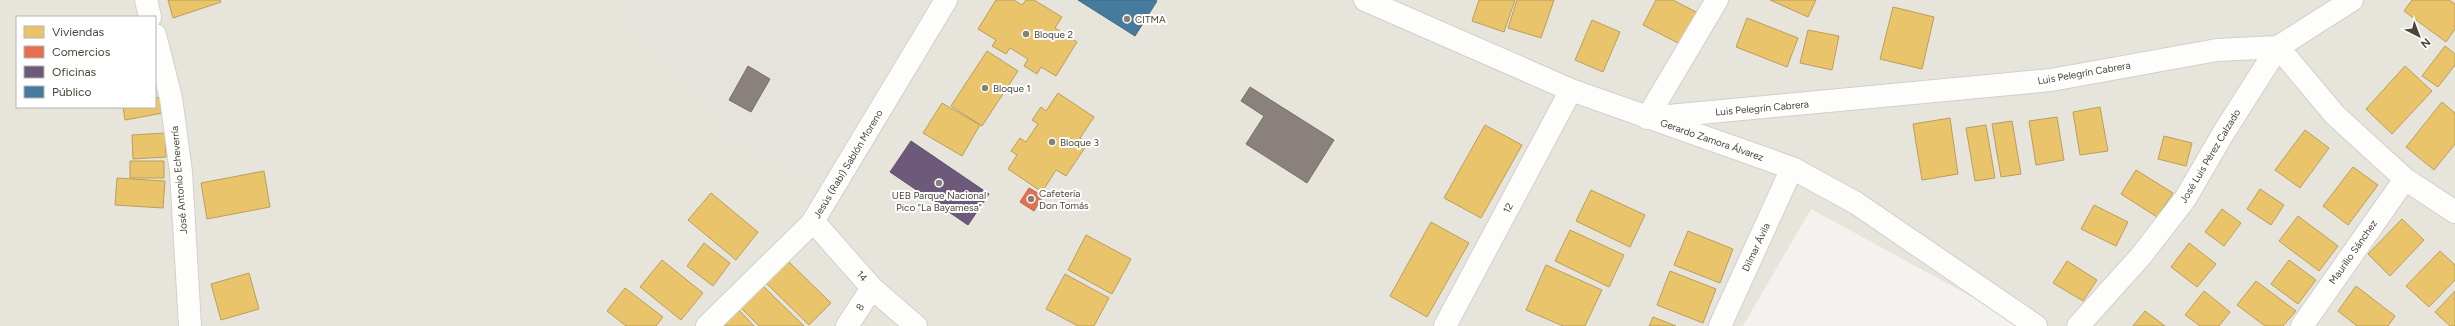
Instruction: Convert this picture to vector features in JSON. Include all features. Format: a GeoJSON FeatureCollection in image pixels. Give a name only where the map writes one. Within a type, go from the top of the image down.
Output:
{"type":"FeatureCollection","features":[{"type":"Feature","properties":{"kind":"street"},"geometry":{"type":"LineString","coordinates":[[146,0],[150,16]]}},
{"type":"Feature","properties":{"kind":"street","name":"Jesús (Rabí) Sablón Moreno"},"geometry":{"type":"LineString","coordinates":[[707,326],[813,221],[946,0]]}},
{"type":"Feature","properties":{"kind":"street","name":"Gerardo Zamora Álvarez"},"geometry":{"type":"LineString","coordinates":[[1365,0],[1571,90],[1792,168],[1856,203],[2036,326]]}},
{"type":"Feature","properties":{"kind":"street"},"geometry":{"type":"LineString","coordinates":[[1647,118],[1717,0]]}},
{"type":"Feature","properties":{"kind":"street","name":"José Luis Pérez Calzado"},"geometry":{"type":"LineString","coordinates":[[2078,326],[2141,256],[2185,199],[2224,132],[2278,47],[2352,0]]}},
{"type":"Feature","properties":{"kind":"street","name":"José Antonio Echeverría"},"geometry":{"type":"LineString","coordinates":[[156,39],[171,98],[181,172],[190,326]]}},
{"type":"Feature","properties":{"kind":"street"},"geometry":{"type":"LineString","coordinates":[[2278,47],[2335,115],[2405,179],[2455,212]]}},
{"type":"Feature","properties":{"kind":"street","name":"Luis Pelegrín Cabrera"},"geometry":{"type":"LineString","coordinates":[[1647,118],[2051,80],[2217,50],[2278,47]]}},
{"type":"Feature","properties":{"kind":"street","name":"12"},"geometry":{"type":"LineString","coordinates":[[1445,326],[1571,90]]}},
{"type":"Feature","properties":{"kind":"street","name":"Dilmar Ávila"},"geometry":{"type":"LineString","coordinates":[[1720,326],[1792,168]]}},
{"type":"Feature","properties":{"kind":"street","name":"Maurilio Sánchez"},"geometry":{"type":"LineString","coordinates":[[2302,326],[2405,179]]}},
{"type":"Feature","properties":{"kind":"street","name":"14"},"geometry":{"type":"LineString","coordinates":[[813,221],[872,288],[916,326]]}},
{"type":"Feature","properties":{"kind":"street","name":"8"},"geometry":{"type":"LineString","coordinates":[[847,326],[872,288]]}},
{"type":"Feature","properties":{"kind":"shaded area"},"geometry":{"type":"Polygon","coordinates":[[[0,0],[2455,0],[2455,326],[2025,326],[1811,209],[1743,326],[0,326],[0,0]]]}},
{"type":"Feature","properties":{"kind":"shaded area"},"geometry":{"type":"Polygon","coordinates":[[[618,0],[920,0],[816,181],[732,134],[618,0]]]}},
{"type":"Feature","properties":{"kind":"building: Viviendas"},"geometry":{"type":"Polygon","coordinates":[[[168,0],[220,0],[221,2],[173,18],[168,0]]]}},
{"type":"Feature","properties":{"kind":"building: Viviendas","name":"Bloque 2"},"geometry":{"type":"Polygon","coordinates":[[[996,0],[1014,0],[1022,5],[1026,0],[1034,0],[1062,17],[1055,28],[1077,42],[1056,76],[1041,67],[1037,74],[1024,66],[1028,59],[1010,48],[1006,54],[992,46],[996,40],[978,29],[996,0]]]}},
{"type":"Feature","properties":{"kind":"building: Viviendas"},"geometry":{"type":"Polygon","coordinates":[[[1479,0],[1515,0],[1504,32],[1472,21],[1479,0]]]}},
{"type":"Feature","properties":{"kind":"building: Viviendas"},"geometry":{"type":"Polygon","coordinates":[[[1517,0],[1554,0],[1541,38],[1508,28],[1517,0]]]}},
{"type":"Feature","properties":{"kind":"building: Viviendas"},"geometry":{"type":"Polygon","coordinates":[[[1656,0],[1673,0],[1698,13],[1682,45],[1643,25],[1656,0]]]}},
{"type":"Feature","properties":{"kind":"building: Viviendas"},"geometry":{"type":"Polygon","coordinates":[[[1770,0],[1816,0],[1808,17],[1770,0]]]}},
{"type":"Feature","properties":{"kind":"building: Viviendas"},"geometry":{"type":"Polygon","coordinates":[[[2412,0],[2449,0],[2455,4],[2455,29],[2446,42],[2404,11],[2412,0]]]}},
{"type":"Feature","properties":{"kind":"building: Viviendas"},"geometry":{"type":"Polygon","coordinates":[[[1893,7],[1934,17],[1922,69],[1880,59],[1893,7]]]}},
{"type":"Feature","properties":{"kind":"building: Viviendas"},"geometry":{"type":"Polygon","coordinates":[[[1747,18],[1798,38],[1787,67],[1736,47],[1747,18]]]}},
{"type":"Feature","properties":{"kind":"building: Viviendas"},"geometry":{"type":"Polygon","coordinates":[[[1592,20],[1620,32],[1603,72],[1575,60],[1592,20]]]}},
{"type":"Feature","properties":{"kind":"building: Viviendas"},"geometry":{"type":"Polygon","coordinates":[[[1808,30],[1839,36],[1832,70],[1800,63],[1808,30]]]}},
{"type":"Feature","properties":{"kind":"building: Viviendas"},"geometry":{"type":"Polygon","coordinates":[[[2445,46],[2455,54],[2455,65],[2438,87],[2422,76],[2445,46]]]}},
{"type":"Feature","properties":{"kind":"building: Viviendas","name":"Bloque 1"},"geometry":{"type":"Polygon","coordinates":[[[987,51],[1018,71],[982,126],[951,106],[987,51]]]}},
{"type":"Feature","properties":{"kind":"building: Viviendas"},"geometry":{"type":"Polygon","coordinates":[[[2405,66],[2432,91],[2392,134],[2366,109],[2405,66]]]}},
{"type":"Feature","properties":{"kind":"building: Viviendas","name":"Bloque 3"},"geometry":{"type":"Polygon","coordinates":[[[1058,93],[1094,117],[1080,138],[1088,143],[1066,176],[1056,170],[1042,192],[1008,169],[1017,155],[1011,151],[1020,138],[1026,142],[1038,124],[1032,120],[1041,107],[1046,111],[1058,93]]]}},
{"type":"Feature","properties":{"kind":"building: Viviendas"},"geometry":{"type":"Polygon","coordinates":[[[160,97],[163,113],[125,120],[123,108],[156,108],[156,98],[160,97]]]}},
{"type":"Feature","properties":{"kind":"building: Viviendas"},"geometry":{"type":"Polygon","coordinates":[[[2442,102],[2455,113],[2455,144],[2434,170],[2406,147],[2442,102]]]}},
{"type":"Feature","properties":{"kind":"building: Viviendas"},"geometry":{"type":"Polygon","coordinates":[[[942,103],[980,125],[962,156],[923,133],[942,103]]]}},
{"type":"Feature","properties":{"kind":"building: Viviendas"},"geometry":{"type":"Polygon","coordinates":[[[2100,107],[2108,151],[2080,155],[2073,112],[2100,107]]]}},
{"type":"Feature","properties":{"kind":"building: Viviendas"},"geometry":{"type":"Polygon","coordinates":[[[2057,117],[2064,160],[2036,165],[2029,121],[2057,117]]]}},
{"type":"Feature","properties":{"kind":"building: Viviendas"},"geometry":{"type":"Polygon","coordinates":[[[1950,118],[1958,174],[1922,180],[1913,124],[1950,118]]]}},
{"type":"Feature","properties":{"kind":"building: Viviendas"},"geometry":{"type":"Polygon","coordinates":[[[2012,121],[2021,174],[2001,177],[1992,124],[2012,121]]]}},
{"type":"Feature","properties":{"kind":"building: Viviendas"},"geometry":{"type":"Polygon","coordinates":[[[1485,125],[1522,145],[1481,218],[1444,198],[1485,125]]]}},
{"type":"Feature","properties":{"kind":"building: Viviendas"},"geometry":{"type":"Polygon","coordinates":[[[1986,125],[1995,178],[1975,181],[1966,128],[1986,125]]]}},
{"type":"Feature","properties":{"kind":"building: Viviendas"},"geometry":{"type":"Polygon","coordinates":[[[2305,130],[2329,148],[2300,188],[2275,170],[2305,130]]]}},
{"type":"Feature","properties":{"kind":"building: Viviendas"},"geometry":{"type":"Polygon","coordinates":[[[165,133],[166,157],[133,159],[132,135],[165,133]]]}},
{"type":"Feature","properties":{"kind":"building: Viviendas"},"geometry":{"type":"Polygon","coordinates":[[[2164,136],[2192,143],[2186,166],[2158,159],[2164,136]]]}},
{"type":"Feature","properties":{"kind":"building: Viviendas"},"geometry":{"type":"Polygon","coordinates":[[[130,161],[164,161],[164,178],[130,178],[130,161]]]}},
{"type":"Feature","properties":{"kind":"building: Viviendas"},"geometry":{"type":"Polygon","coordinates":[[[2353,167],[2378,185],[2348,225],[2323,206],[2353,167]]]}},
{"type":"Feature","properties":{"kind":"building: Viviendas"},"geometry":{"type":"Polygon","coordinates":[[[2136,170],[2173,193],[2157,217],[2121,194],[2136,170]]]}},
{"type":"Feature","properties":{"kind":"building: Viviendas"},"geometry":{"type":"Polygon","coordinates":[[[264,171],[270,207],[207,219],[201,183],[264,171]]]}},
{"type":"Feature","properties":{"kind":"building: Viviendas"},"geometry":{"type":"Polygon","coordinates":[[[117,178],[165,181],[163,208],[115,205],[117,178]]]}},
{"type":"Feature","properties":{"kind":"building: Viviendas"},"geometry":{"type":"Polygon","coordinates":[[[2260,189],[2284,205],[2271,225],[2247,209],[2260,189]]]}},
{"type":"Feature","properties":{"kind":"building: Viviendas"},"geometry":{"type":"Polygon","coordinates":[[[1591,190],[1645,215],[1630,247],[1576,221],[1591,190]]]}},
{"type":"Feature","properties":{"kind":"building: Viviendas"},"geometry":{"type":"Polygon","coordinates":[[[711,193],[758,232],[736,260],[688,220],[711,193]]]}},
{"type":"Feature","properties":{"kind":"building: Viviendas"},"geometry":{"type":"Polygon","coordinates":[[[2094,205],[2128,222],[2116,246],[2081,229],[2094,205]]]}},
{"type":"Feature","properties":{"kind":"building: Viviendas"},"geometry":{"type":"Polygon","coordinates":[[[2222,209],[2241,223],[2224,246],[2205,232],[2222,209]]]}},
{"type":"Feature","properties":{"kind":"building: Viviendas"},"geometry":{"type":"Polygon","coordinates":[[[2298,216],[2338,246],[2319,271],[2279,241],[2298,216]]]}},
{"type":"Feature","properties":{"kind":"building: Viviendas"},"geometry":{"type":"Polygon","coordinates":[[[2402,219],[2424,240],[2390,276],[2368,254],[2402,219]]]}},
{"type":"Feature","properties":{"kind":"building: Viviendas"},"geometry":{"type":"Polygon","coordinates":[[[1431,222],[1469,243],[1427,317],[1390,296],[1431,222]]]}},
{"type":"Feature","properties":{"kind":"building: Viviendas"},"geometry":{"type":"Polygon","coordinates":[[[1570,230],[1624,255],[1609,287],[1555,261],[1570,230]]]}},
{"type":"Feature","properties":{"kind":"building: Viviendas"},"geometry":{"type":"Polygon","coordinates":[[[1688,231],[1733,249],[1720,283],[1674,265],[1688,231]]]}},
{"type":"Feature","properties":{"kind":"building: Viviendas"},"geometry":{"type":"Polygon","coordinates":[[[1086,235],[1131,259],[1112,294],[1068,270],[1086,235]]]}},
{"type":"Feature","properties":{"kind":"building: Viviendas"},"geometry":{"type":"Polygon","coordinates":[[[704,243],[730,263],[713,286],[687,266],[704,243]]]}},
{"type":"Feature","properties":{"kind":"building: Viviendas"},"geometry":{"type":"Polygon","coordinates":[[[2189,243],[2216,264],[2197,287],[2171,267],[2189,243]]]}},
{"type":"Feature","properties":{"kind":"building: Viviendas"},"geometry":{"type":"Polygon","coordinates":[[[2440,251],[2455,265],[2455,280],[2429,307],[2406,286],[2440,251]]]}},
{"type":"Feature","properties":{"kind":"building: Viviendas"},"geometry":{"type":"Polygon","coordinates":[[[662,260],[703,293],[681,320],[640,287],[662,260]]]}},
{"type":"Feature","properties":{"kind":"building: Viviendas"},"geometry":{"type":"Polygon","coordinates":[[[2289,260],[2316,280],[2298,304],[2271,284],[2289,260]]]}},
{"type":"Feature","properties":{"kind":"building: Viviendas"},"geometry":{"type":"Polygon","coordinates":[[[788,261],[831,303],[809,325],[766,283],[788,261]]]}},
{"type":"Feature","properties":{"kind":"building: Viviendas"},"geometry":{"type":"Polygon","coordinates":[[[2067,261],[2097,280],[2083,301],[2053,283],[2067,261]]]}},
{"type":"Feature","properties":{"kind":"building: Viviendas"},"geometry":{"type":"Polygon","coordinates":[[[1546,265],[1602,290],[1585,326],[1563,326],[1526,310],[1546,265]]]}},
{"type":"Feature","properties":{"kind":"building: Viviendas"},"geometry":{"type":"Polygon","coordinates":[[[1670,271],[1716,289],[1703,323],[1657,305],[1670,271]]]}},
{"type":"Feature","properties":{"kind":"building: Viviendas"},"geometry":{"type":"Polygon","coordinates":[[[249,273],[259,309],[221,320],[211,284],[249,273]]]}},
{"type":"Feature","properties":{"kind":"building: Viviendas"},"geometry":{"type":"Polygon","coordinates":[[[1065,274],[1109,298],[1094,326],[1078,326],[1046,309],[1065,274]]]}},
{"type":"Feature","properties":{"kind":"building: Viviendas"},"geometry":{"type":"Polygon","coordinates":[[[2256,281],[2296,311],[2283,326],[2265,326],[2237,305],[2256,281]]]}},
{"type":"Feature","properties":{"kind":"building: Viviendas"},"geometry":{"type":"Polygon","coordinates":[[[762,285],[804,326],[759,326],[741,308],[762,285]]]}},
{"type":"Feature","properties":{"kind":"building: Viviendas"},"geometry":{"type":"Polygon","coordinates":[[[2356,286],[2395,316],[2388,326],[2357,326],[2338,311],[2356,286]]]}},
{"type":"Feature","properties":{"kind":"building: Viviendas"},"geometry":{"type":"Polygon","coordinates":[[[625,288],[663,317],[656,326],[626,326],[607,311],[625,288]]]}},
{"type":"Feature","properties":{"kind":"building: Viviendas"},"geometry":{"type":"Polygon","coordinates":[[[2204,291],[2230,312],[2219,326],[2200,326],[2185,315],[2204,291]]]}},
{"type":"Feature","properties":{"kind":"building: Viviendas"},"geometry":{"type":"Polygon","coordinates":[[[2455,291],[2455,326],[2450,326],[2435,312],[2455,291]]]}},
{"type":"Feature","properties":{"kind":"building: Viviendas"},"geometry":{"type":"Polygon","coordinates":[[[738,309],[754,326],[721,326],[738,309]]]}},
{"type":"Feature","properties":{"kind":"building: Viviendas"},"geometry":{"type":"Polygon","coordinates":[[[2145,311],[2165,326],[2133,326],[2145,311]]]}},
{"type":"Feature","properties":{"kind":"building: Viviendas"},"geometry":{"type":"Polygon","coordinates":[[[1653,317],[1676,326],[1649,326],[1653,317]]]}},
{"type":"Feature","properties":{"kind":"building: Comercios","name":"Cafetería Don Tomás"},"geometry":{"type":"Polygon","coordinates":[[[1029,188],[1043,196],[1034,211],[1020,202],[1029,188]]]}},
{"type":"Feature","properties":{"kind":"building: Oficinas","name":"UEB Parque Nacional Pico \"La Bayamesa\""},"geometry":{"type":"Polygon","coordinates":[[[911,141],[989,194],[968,225],[890,172],[911,141]]]}},
{"type":"Feature","properties":{"kind":"building: Público","name":"CITMA"},"geometry":{"type":"Polygon","coordinates":[[[1078,0],[1155,0],[1157,1],[1135,36],[1078,0]]]}},
{"type":"Feature","properties":{"kind":"building: Industria"},"geometry":{"type":"Polygon","coordinates":[[[748,66],[770,79],[751,112],[729,100],[748,66]]]}},
{"type":"Feature","properties":{"kind":"building: Industria"},"geometry":{"type":"Polygon","coordinates":[[[1250,87],[1334,140],[1307,183],[1246,144],[1264,116],[1241,101],[1250,87]]]}},
{"type":"Feature","properties":{"kind":"place","name":"CITMA"},"geometry":{"type":"Point","coordinates":[1127,19]}},
{"type":"Feature","properties":{"kind":"place","name":"Bloque 2"},"geometry":{"type":"Point","coordinates":[1026,34]}},
{"type":"Feature","properties":{"kind":"place","name":"Bloque 1"},"geometry":{"type":"Point","coordinates":[985,88]}},
{"type":"Feature","properties":{"kind":"place","name":"Bloque 3"},"geometry":{"type":"Point","coordinates":[1052,142]}},
{"type":"Feature","properties":{"kind":"place","name":"UEB Parque Nacional Pico \"La Bayamesa\""},"geometry":{"type":"Point","coordinates":[939,183]}},
{"type":"Feature","properties":{"kind":"place","name":"Cafetería Don Tomás"},"geometry":{"type":"Point","coordinates":[1031,199]}}]}
